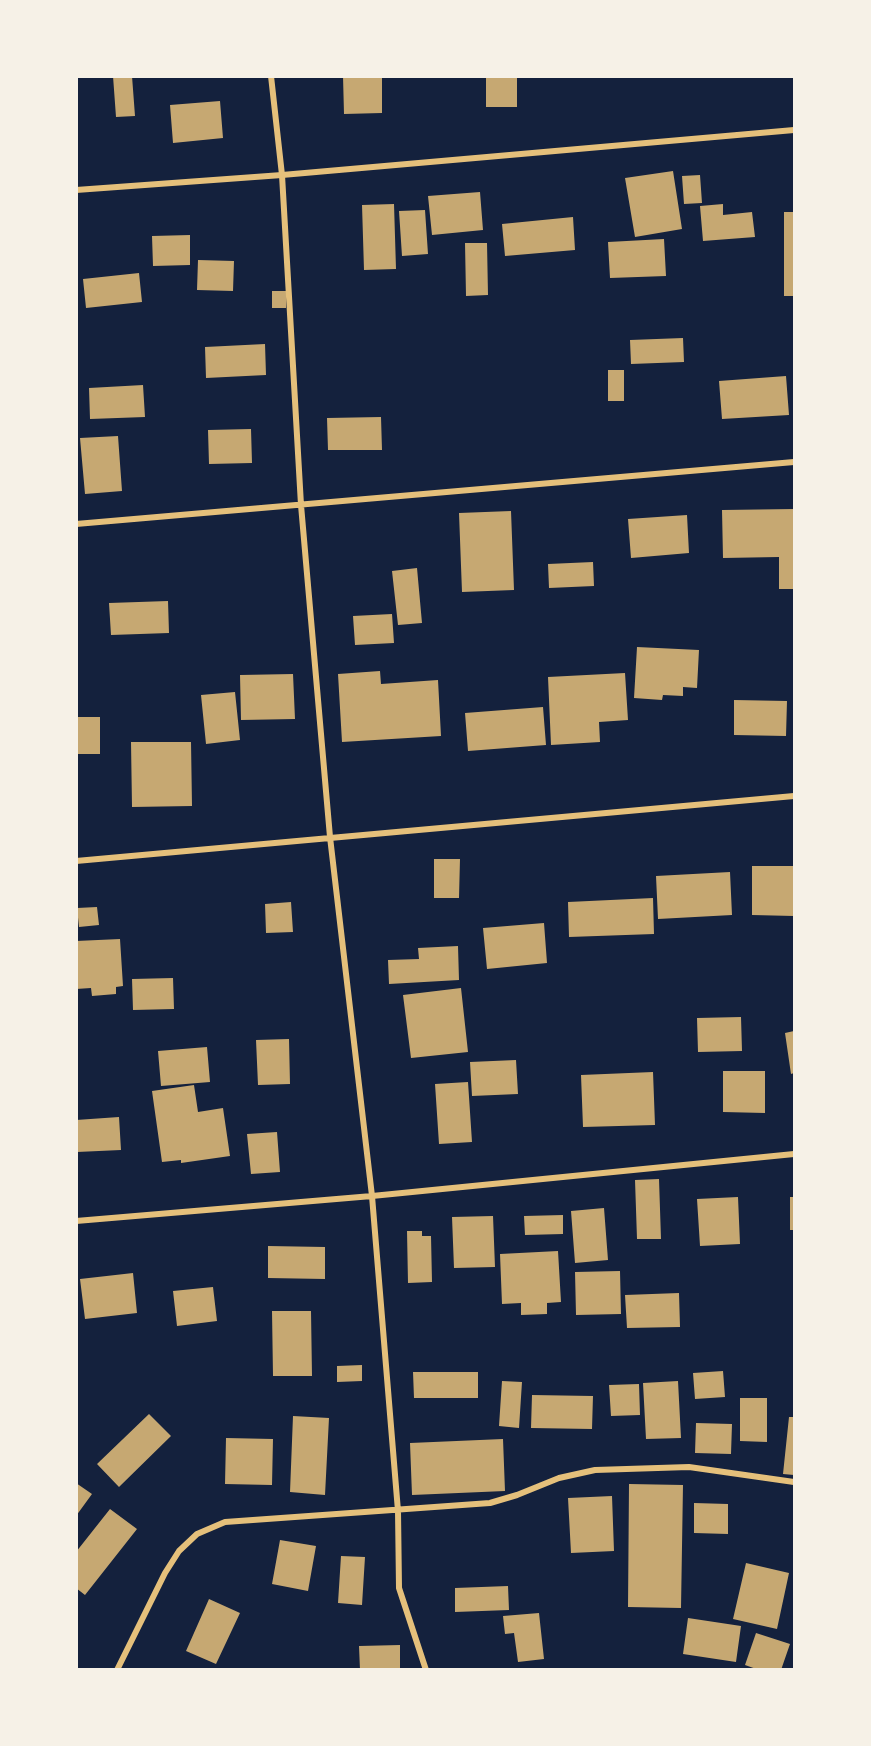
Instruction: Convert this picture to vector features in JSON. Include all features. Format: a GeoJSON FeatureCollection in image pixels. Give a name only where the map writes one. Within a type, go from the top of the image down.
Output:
{"type":"FeatureCollection","features":[{"type":"Feature","properties":{"kind":"street"},"geometry":{"type":"LineString","coordinates":[[272,76],[282,175],[301,505],[330,837],[372,1196],[398,1511],[399,1588],[426,1670]]}},
{"type":"Feature","properties":{"kind":"street"},"geometry":{"type":"LineString","coordinates":[[76,190],[282,175],[795,130]]}},
{"type":"Feature","properties":{"kind":"street"},"geometry":{"type":"LineString","coordinates":[[76,524],[795,462]]}},
{"type":"Feature","properties":{"kind":"street"},"geometry":{"type":"LineString","coordinates":[[76,861],[795,796]]}},
{"type":"Feature","properties":{"kind":"street"},"geometry":{"type":"LineString","coordinates":[[76,1221],[372,1196],[795,1154]]}},
{"type":"Feature","properties":{"kind":"street"},"geometry":{"type":"LineString","coordinates":[[117,1670],[165,1573],[179,1551],[197,1534],[225,1522],[490,1503],[559,1478],[595,1470],[690,1467],[795,1482]]}},
{"type":"Feature","properties":{"kind":"building"},"geometry":{"type":"Polygon","coordinates":[[[113,76],[132,76],[135,116],[116,117],[113,76]]]}},
{"type":"Feature","properties":{"kind":"building"},"geometry":{"type":"Polygon","coordinates":[[[343,76],[382,76],[382,113],[344,114],[343,76]]]}},
{"type":"Feature","properties":{"kind":"building"},"geometry":{"type":"Polygon","coordinates":[[[486,76],[517,76],[517,107],[486,107],[486,76]]]}},
{"type":"Feature","properties":{"kind":"building"},"geometry":{"type":"Polygon","coordinates":[[[220,101],[223,138],[173,143],[170,105],[220,101]]]}},
{"type":"Feature","properties":{"kind":"building"},"geometry":{"type":"Polygon","coordinates":[[[673,171],[682,229],[635,237],[625,178],[673,171]]]}},
{"type":"Feature","properties":{"kind":"building"},"geometry":{"type":"Polygon","coordinates":[[[700,175],[702,203],[684,204],[682,176],[700,175]]]}},
{"type":"Feature","properties":{"kind":"building"},"geometry":{"type":"Polygon","coordinates":[[[480,192],[483,230],[432,235],[428,196],[480,192]]]}},
{"type":"Feature","properties":{"kind":"building"},"geometry":{"type":"Polygon","coordinates":[[[394,204],[396,269],[364,270],[362,205],[394,204]]]}},
{"type":"Feature","properties":{"kind":"building"},"geometry":{"type":"Polygon","coordinates":[[[723,204],[723,215],[752,212],[755,237],[703,241],[700,206],[723,204]]]}},
{"type":"Feature","properties":{"kind":"building"},"geometry":{"type":"Polygon","coordinates":[[[425,210],[428,254],[402,256],[399,211],[425,210]]]}},
{"type":"Feature","properties":{"kind":"building"},"geometry":{"type":"Polygon","coordinates":[[[784,212],[794,212],[794,296],[784,296],[784,212]]]}},
{"type":"Feature","properties":{"kind":"building"},"geometry":{"type":"Polygon","coordinates":[[[573,217],[575,250],[505,256],[502,224],[573,217]]]}},
{"type":"Feature","properties":{"kind":"building"},"geometry":{"type":"Polygon","coordinates":[[[190,235],[190,265],[153,266],[152,236],[190,235]]]}},
{"type":"Feature","properties":{"kind":"building"},"geometry":{"type":"Polygon","coordinates":[[[664,239],[666,276],[610,278],[608,242],[664,239]]]}},
{"type":"Feature","properties":{"kind":"building"},"geometry":{"type":"Polygon","coordinates":[[[465,243],[487,243],[488,295],[466,296],[465,243]]]}},
{"type":"Feature","properties":{"kind":"building"},"geometry":{"type":"Polygon","coordinates":[[[198,260],[234,261],[233,291],[197,290],[198,260]]]}},
{"type":"Feature","properties":{"kind":"building"},"geometry":{"type":"Polygon","coordinates":[[[139,273],[142,302],[86,308],[83,279],[139,273]]]}},
{"type":"Feature","properties":{"kind":"building"},"geometry":{"type":"Polygon","coordinates":[[[272,291],[286,291],[286,308],[272,308],[272,291]]]}},
{"type":"Feature","properties":{"kind":"building"},"geometry":{"type":"Polygon","coordinates":[[[683,338],[684,362],[631,364],[630,340],[683,338]]]}},
{"type":"Feature","properties":{"kind":"building"},"geometry":{"type":"Polygon","coordinates":[[[265,344],[266,375],[206,378],[205,347],[265,344]]]}},
{"type":"Feature","properties":{"kind":"building"},"geometry":{"type":"Polygon","coordinates":[[[608,370],[624,370],[624,401],[608,401],[608,370]]]}},
{"type":"Feature","properties":{"kind":"building"},"geometry":{"type":"Polygon","coordinates":[[[786,376],[789,415],[722,419],[719,381],[786,376]]]}},
{"type":"Feature","properties":{"kind":"building"},"geometry":{"type":"Polygon","coordinates":[[[143,385],[145,417],[90,419],[89,388],[143,385]]]}},
{"type":"Feature","properties":{"kind":"building"},"geometry":{"type":"Polygon","coordinates":[[[381,417],[382,450],[328,450],[327,418],[381,417]]]}},
{"type":"Feature","properties":{"kind":"building"},"geometry":{"type":"Polygon","coordinates":[[[251,429],[252,463],[209,464],[208,430],[251,429]]]}},
{"type":"Feature","properties":{"kind":"building"},"geometry":{"type":"Polygon","coordinates":[[[118,436],[122,491],[85,494],[80,438],[118,436]]]}},
{"type":"Feature","properties":{"kind":"building"},"geometry":{"type":"Polygon","coordinates":[[[794,509],[794,589],[779,589],[779,557],[723,558],[722,510],[794,509]]]}},
{"type":"Feature","properties":{"kind":"building"},"geometry":{"type":"Polygon","coordinates":[[[511,511],[514,590],[462,592],[459,513],[511,511]]]}},
{"type":"Feature","properties":{"kind":"building"},"geometry":{"type":"Polygon","coordinates":[[[687,515],[689,553],[631,558],[628,519],[687,515]]]}},
{"type":"Feature","properties":{"kind":"building"},"geometry":{"type":"Polygon","coordinates":[[[593,562],[594,586],[549,588],[548,564],[593,562]]]}},
{"type":"Feature","properties":{"kind":"building"},"geometry":{"type":"Polygon","coordinates":[[[417,568],[422,623],[398,625],[392,571],[417,568]]]}},
{"type":"Feature","properties":{"kind":"building"},"geometry":{"type":"Polygon","coordinates":[[[168,601],[169,633],[111,635],[109,603],[168,601]]]}},
{"type":"Feature","properties":{"kind":"building"},"geometry":{"type":"Polygon","coordinates":[[[392,614],[394,643],[355,645],[353,616],[392,614]]]}},
{"type":"Feature","properties":{"kind":"building"},"geometry":{"type":"Polygon","coordinates":[[[637,647],[699,650],[697,688],[683,687],[683,696],[663,695],[662,700],[634,698],[637,647]]]}},
{"type":"Feature","properties":{"kind":"building"},"geometry":{"type":"Polygon","coordinates":[[[380,671],[381,684],[438,680],[441,736],[342,742],[338,674],[380,671]]]}},
{"type":"Feature","properties":{"kind":"building"},"geometry":{"type":"Polygon","coordinates":[[[625,673],[628,720],[599,722],[600,742],[551,745],[548,677],[625,673]]]}},
{"type":"Feature","properties":{"kind":"building"},"geometry":{"type":"Polygon","coordinates":[[[293,674],[295,719],[241,720],[240,675],[293,674]]]}},
{"type":"Feature","properties":{"kind":"building"},"geometry":{"type":"Polygon","coordinates":[[[235,692],[240,740],[206,744],[201,695],[235,692]]]}},
{"type":"Feature","properties":{"kind":"building"},"geometry":{"type":"Polygon","coordinates":[[[734,700],[787,701],[786,736],[734,735],[734,700]]]}},
{"type":"Feature","properties":{"kind":"building"},"geometry":{"type":"Polygon","coordinates":[[[543,707],[546,745],[468,751],[465,713],[543,707]]]}},
{"type":"Feature","properties":{"kind":"building"},"geometry":{"type":"Polygon","coordinates":[[[76,717],[100,717],[100,754],[76,754],[76,717]]]}},
{"type":"Feature","properties":{"kind":"building"},"geometry":{"type":"Polygon","coordinates":[[[131,742],[191,742],[192,806],[132,807],[131,742]]]}},
{"type":"Feature","properties":{"kind":"building"},"geometry":{"type":"Polygon","coordinates":[[[434,859],[460,859],[459,898],[434,898],[434,859]]]}},
{"type":"Feature","properties":{"kind":"building"},"geometry":{"type":"Polygon","coordinates":[[[752,866],[794,866],[794,916],[752,915],[752,866]]]}},
{"type":"Feature","properties":{"kind":"building"},"geometry":{"type":"Polygon","coordinates":[[[730,872],[732,915],[658,919],[656,876],[730,872]]]}},
{"type":"Feature","properties":{"kind":"building"},"geometry":{"type":"Polygon","coordinates":[[[653,898],[654,934],[569,937],[568,902],[653,898]]]}},
{"type":"Feature","properties":{"kind":"building"},"geometry":{"type":"Polygon","coordinates":[[[291,902],[293,932],[266,933],[265,904],[291,902]]]}},
{"type":"Feature","properties":{"kind":"building"},"geometry":{"type":"Polygon","coordinates":[[[97,907],[99,925],[79,927],[77,908],[97,907]]]}},
{"type":"Feature","properties":{"kind":"building"},"geometry":{"type":"Polygon","coordinates":[[[544,923],[547,963],[487,969],[483,928],[544,923]]]}},
{"type":"Feature","properties":{"kind":"building"},"geometry":{"type":"Polygon","coordinates":[[[120,939],[123,986],[116,987],[116,994],[92,996],[91,988],[76,989],[76,941],[120,939]]]}},
{"type":"Feature","properties":{"kind":"building"},"geometry":{"type":"Polygon","coordinates":[[[458,946],[459,980],[389,984],[388,960],[419,959],[418,948],[458,946]]]}},
{"type":"Feature","properties":{"kind":"building"},"geometry":{"type":"Polygon","coordinates":[[[173,978],[174,1009],[133,1010],[132,979],[173,978]]]}},
{"type":"Feature","properties":{"kind":"building"},"geometry":{"type":"Polygon","coordinates":[[[461,988],[468,1052],[411,1058],[403,995],[461,988]]]}},
{"type":"Feature","properties":{"kind":"building"},"geometry":{"type":"Polygon","coordinates":[[[741,1017],[742,1051],[698,1052],[697,1018],[741,1017]]]}},
{"type":"Feature","properties":{"kind":"building"},"geometry":{"type":"Polygon","coordinates":[[[794,1031],[794,1073],[791,1074],[785,1033],[794,1031]]]}},
{"type":"Feature","properties":{"kind":"building"},"geometry":{"type":"Polygon","coordinates":[[[289,1039],[290,1084],[258,1085],[256,1040],[289,1039]]]}},
{"type":"Feature","properties":{"kind":"building"},"geometry":{"type":"Polygon","coordinates":[[[207,1047],[210,1082],[161,1086],[158,1051],[207,1047]]]}},
{"type":"Feature","properties":{"kind":"building"},"geometry":{"type":"Polygon","coordinates":[[[516,1060],[518,1094],[472,1096],[470,1062],[516,1060]]]}},
{"type":"Feature","properties":{"kind":"building"},"geometry":{"type":"Polygon","coordinates":[[[723,1071],[765,1071],[765,1113],[723,1112],[723,1071]]]}},
{"type":"Feature","properties":{"kind":"building"},"geometry":{"type":"Polygon","coordinates":[[[653,1072],[655,1125],[583,1127],[581,1075],[653,1072]]]}},
{"type":"Feature","properties":{"kind":"building"},"geometry":{"type":"Polygon","coordinates":[[[468,1082],[472,1142],[439,1144],[435,1084],[468,1082]]]}},
{"type":"Feature","properties":{"kind":"building"},"geometry":{"type":"Polygon","coordinates":[[[194,1085],[198,1112],[223,1108],[230,1156],[181,1163],[181,1160],[162,1162],[152,1091],[194,1085]]]}},
{"type":"Feature","properties":{"kind":"building"},"geometry":{"type":"Polygon","coordinates":[[[119,1117],[121,1150],[77,1152],[76,1120],[119,1117]]]}},
{"type":"Feature","properties":{"kind":"building"},"geometry":{"type":"Polygon","coordinates":[[[277,1132],[280,1172],[251,1174],[247,1134],[277,1132]]]}},
{"type":"Feature","properties":{"kind":"building"},"geometry":{"type":"Polygon","coordinates":[[[659,1179],[661,1239],[637,1239],[635,1180],[659,1179]]]}},
{"type":"Feature","properties":{"kind":"building"},"geometry":{"type":"Polygon","coordinates":[[[738,1197],[740,1244],[700,1246],[697,1199],[738,1197]]]}},
{"type":"Feature","properties":{"kind":"building"},"geometry":{"type":"Polygon","coordinates":[[[790,1197],[794,1197],[794,1230],[790,1230],[790,1197]]]}},
{"type":"Feature","properties":{"kind":"building"},"geometry":{"type":"Polygon","coordinates":[[[604,1208],[608,1260],[575,1263],[571,1211],[604,1208]]]}},
{"type":"Feature","properties":{"kind":"building"},"geometry":{"type":"Polygon","coordinates":[[[563,1215],[563,1234],[525,1235],[524,1216],[563,1215]]]}},
{"type":"Feature","properties":{"kind":"building"},"geometry":{"type":"Polygon","coordinates":[[[493,1216],[495,1267],[454,1268],[452,1217],[493,1216]]]}},
{"type":"Feature","properties":{"kind":"building"},"geometry":{"type":"Polygon","coordinates":[[[407,1231],[422,1231],[422,1236],[431,1236],[432,1282],[408,1283],[407,1231]]]}},
{"type":"Feature","properties":{"kind":"building"},"geometry":{"type":"Polygon","coordinates":[[[268,1246],[325,1247],[325,1279],[268,1278],[268,1246]]]}},
{"type":"Feature","properties":{"kind":"building"},"geometry":{"type":"Polygon","coordinates":[[[558,1251],[561,1302],[547,1303],[547,1314],[521,1315],[521,1303],[502,1304],[500,1254],[558,1251]]]}},
{"type":"Feature","properties":{"kind":"building"},"geometry":{"type":"Polygon","coordinates":[[[620,1271],[621,1314],[576,1315],[575,1272],[620,1271]]]}},
{"type":"Feature","properties":{"kind":"building"},"geometry":{"type":"Polygon","coordinates":[[[133,1273],[137,1313],[85,1319],[80,1279],[133,1273]]]}},
{"type":"Feature","properties":{"kind":"building"},"geometry":{"type":"Polygon","coordinates":[[[213,1287],[217,1321],[177,1326],[173,1291],[213,1287]]]}},
{"type":"Feature","properties":{"kind":"building"},"geometry":{"type":"Polygon","coordinates":[[[679,1293],[680,1327],[627,1328],[625,1295],[679,1293]]]}},
{"type":"Feature","properties":{"kind":"building"},"geometry":{"type":"Polygon","coordinates":[[[272,1311],[311,1311],[312,1376],[273,1376],[272,1311]]]}},
{"type":"Feature","properties":{"kind":"building"},"geometry":{"type":"Polygon","coordinates":[[[362,1365],[362,1381],[337,1382],[337,1366],[362,1365]]]}},
{"type":"Feature","properties":{"kind":"building"},"geometry":{"type":"Polygon","coordinates":[[[723,1371],[725,1397],[695,1399],[693,1373],[723,1371]]]}},
{"type":"Feature","properties":{"kind":"building"},"geometry":{"type":"Polygon","coordinates":[[[413,1372],[478,1372],[478,1398],[414,1398],[413,1372]]]}},
{"type":"Feature","properties":{"kind":"building"},"geometry":{"type":"Polygon","coordinates":[[[502,1381],[522,1382],[519,1428],[499,1426],[502,1381]]]}},
{"type":"Feature","properties":{"kind":"building"},"geometry":{"type":"Polygon","coordinates":[[[678,1381],[681,1438],[646,1439],[643,1383],[678,1381]]]}},
{"type":"Feature","properties":{"kind":"building"},"geometry":{"type":"Polygon","coordinates":[[[639,1384],[640,1415],[611,1416],[609,1385],[639,1384]]]}},
{"type":"Feature","properties":{"kind":"building"},"geometry":{"type":"Polygon","coordinates":[[[532,1395],[593,1396],[592,1429],[531,1428],[532,1395]]]}},
{"type":"Feature","properties":{"kind":"building"},"geometry":{"type":"Polygon","coordinates":[[[740,1398],[767,1398],[767,1442],[740,1441],[740,1398]]]}},
{"type":"Feature","properties":{"kind":"building"},"geometry":{"type":"Polygon","coordinates":[[[149,1414],[171,1436],[119,1487],[97,1464],[149,1414]]]}},
{"type":"Feature","properties":{"kind":"building"},"geometry":{"type":"Polygon","coordinates":[[[293,1416],[329,1418],[325,1495],[290,1492],[293,1416]]]}},
{"type":"Feature","properties":{"kind":"building"},"geometry":{"type":"Polygon","coordinates":[[[789,1417],[794,1417],[794,1475],[783,1474],[789,1417]]]}},
{"type":"Feature","properties":{"kind":"building"},"geometry":{"type":"Polygon","coordinates":[[[696,1423],[732,1424],[731,1454],[695,1453],[696,1423]]]}},
{"type":"Feature","properties":{"kind":"building"},"geometry":{"type":"Polygon","coordinates":[[[226,1438],[273,1439],[272,1485],[225,1484],[226,1438]]]}},
{"type":"Feature","properties":{"kind":"building"},"geometry":{"type":"Polygon","coordinates":[[[503,1439],[505,1491],[412,1495],[410,1443],[503,1439]]]}},
{"type":"Feature","properties":{"kind":"building"},"geometry":{"type":"Polygon","coordinates":[[[76,1483],[92,1494],[76,1516],[76,1483]]]}},
{"type":"Feature","properties":{"kind":"building"},"geometry":{"type":"Polygon","coordinates":[[[629,1484],[683,1485],[681,1608],[628,1607],[629,1484]]]}},
{"type":"Feature","properties":{"kind":"building"},"geometry":{"type":"Polygon","coordinates":[[[612,1496],[614,1551],[571,1553],[568,1498],[612,1496]]]}},
{"type":"Feature","properties":{"kind":"building"},"geometry":{"type":"Polygon","coordinates":[[[694,1503],[728,1504],[728,1534],[694,1533],[694,1503]]]}},
{"type":"Feature","properties":{"kind":"building"},"geometry":{"type":"Polygon","coordinates":[[[110,1509],[137,1529],[85,1595],[76,1588],[76,1552],[110,1509]]]}},
{"type":"Feature","properties":{"kind":"building"},"geometry":{"type":"Polygon","coordinates":[[[280,1540],[316,1546],[308,1591],[272,1584],[280,1540]]]}},
{"type":"Feature","properties":{"kind":"building"},"geometry":{"type":"Polygon","coordinates":[[[341,1556],[365,1557],[362,1605],[338,1603],[341,1556]]]}},
{"type":"Feature","properties":{"kind":"building"},"geometry":{"type":"Polygon","coordinates":[[[746,1563],[789,1573],[777,1629],[733,1619],[746,1563]]]}},
{"type":"Feature","properties":{"kind":"building"},"geometry":{"type":"Polygon","coordinates":[[[508,1586],[509,1610],[455,1612],[455,1588],[508,1586]]]}},
{"type":"Feature","properties":{"kind":"building"},"geometry":{"type":"Polygon","coordinates":[[[209,1599],[240,1613],[216,1664],[186,1651],[209,1599]]]}},
{"type":"Feature","properties":{"kind":"building"},"geometry":{"type":"Polygon","coordinates":[[[539,1613],[544,1659],[518,1662],[514,1633],[505,1634],[503,1616],[539,1613]]]}},
{"type":"Feature","properties":{"kind":"building"},"geometry":{"type":"Polygon","coordinates":[[[688,1618],[741,1626],[736,1662],[683,1654],[688,1618]]]}},
{"type":"Feature","properties":{"kind":"building"},"geometry":{"type":"Polygon","coordinates":[[[756,1633],[790,1644],[781,1670],[759,1670],[745,1665],[756,1633]]]}},
{"type":"Feature","properties":{"kind":"building"},"geometry":{"type":"Polygon","coordinates":[[[400,1645],[400,1670],[360,1670],[359,1646],[400,1645]]]}}]}
